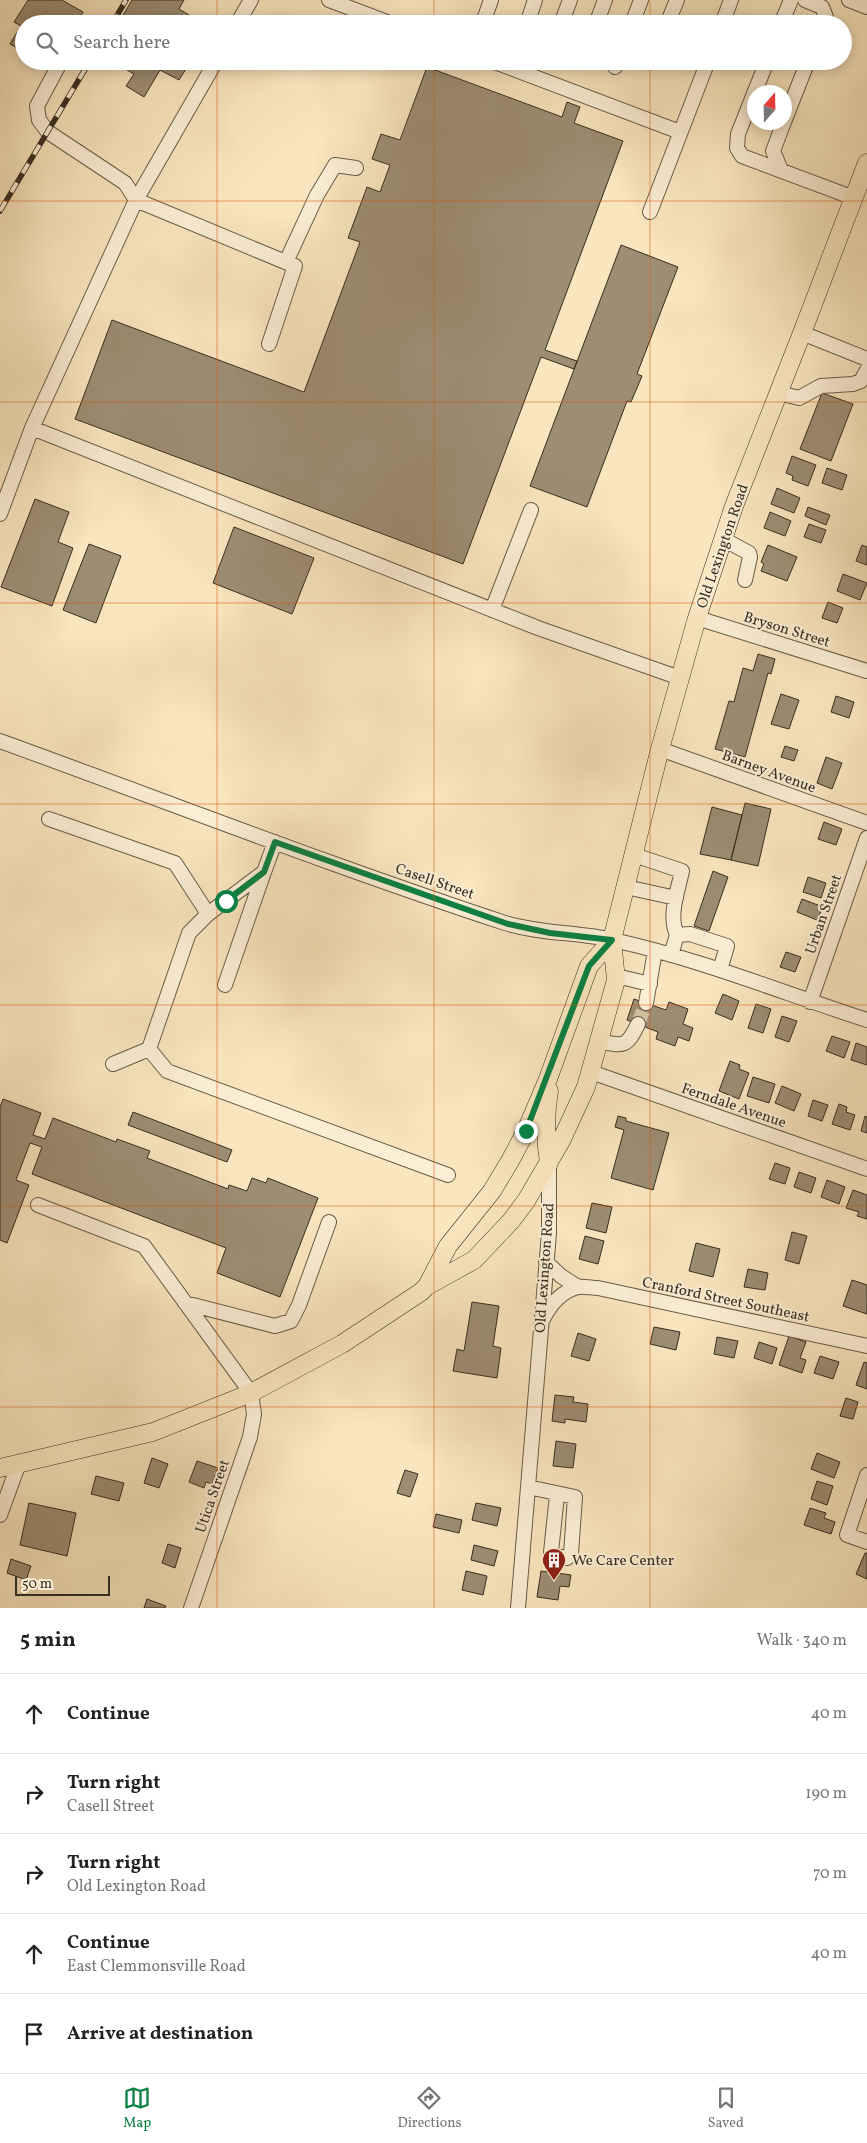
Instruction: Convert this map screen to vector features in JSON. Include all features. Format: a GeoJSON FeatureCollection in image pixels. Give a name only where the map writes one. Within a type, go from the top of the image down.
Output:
{"type":"FeatureCollection","features":[{"type":"Feature","properties":{"kind":"main road","name":"Old Lexington Road"},"geometry":{"type":"LineString","coordinates":[[549,1162],[561,1141],[591,1072],[616,976],[612,940],[660,749],[697,618],[734,506],[867,163]]}},
{"type":"Feature","properties":{"kind":"main road","name":"Old Lexington Road"},"geometry":{"type":"LineString","coordinates":[[556,1058],[589,966],[612,940]]}},
{"type":"Feature","properties":{"kind":"main road"},"geometry":{"type":"LineString","coordinates":[[0,1468],[153,1432],[251,1393],[342,1344],[421,1292],[427,1286],[474,1260],[495,1239],[526,1201],[549,1162],[546,1144],[546,1107],[556,1058]]}},
{"type":"Feature","properties":{"kind":"main road"},"geometry":{"type":"LineString","coordinates":[[427,1286],[448,1246],[483,1204],[510,1161],[526,1131],[556,1058]]}},
{"type":"Feature","properties":{"kind":"street"},"geometry":{"type":"LineString","coordinates":[[242,15],[251,0]]}},
{"type":"Feature","properties":{"kind":"street"},"geometry":{"type":"LineString","coordinates":[[329,0],[368,15]]}},
{"type":"Feature","properties":{"kind":"street"},"geometry":{"type":"LineString","coordinates":[[486,15],[491,0]]}},
{"type":"Feature","properties":{"kind":"street"},"geometry":{"type":"LineString","coordinates":[[529,15],[535,0]]}},
{"type":"Feature","properties":{"kind":"street"},"geometry":{"type":"LineString","coordinates":[[564,15],[570,0]]}},
{"type":"Feature","properties":{"kind":"street"},"geometry":{"type":"LineString","coordinates":[[599,15],[605,0]]}},
{"type":"Feature","properties":{"kind":"street"},"geometry":{"type":"LineString","coordinates":[[635,15],[641,0]]}},
{"type":"Feature","properties":{"kind":"street"},"geometry":{"type":"LineString","coordinates":[[671,15],[677,0]]}},
{"type":"Feature","properties":{"kind":"street"},"geometry":{"type":"LineString","coordinates":[[725,15],[731,0]]}},
{"type":"Feature","properties":{"kind":"street"},"geometry":{"type":"LineString","coordinates":[[785,15],[791,0]]}},
{"type":"Feature","properties":{"kind":"street"},"geometry":{"type":"LineString","coordinates":[[805,0],[822,7],[825,15]]}},
{"type":"Feature","properties":{"kind":"street"},"geometry":{"type":"LineString","coordinates":[[849,0],[867,7]]}},
{"type":"Feature","properties":{"kind":"street"},"geometry":{"type":"LineString","coordinates":[[56,70],[38,106],[39,120],[48,132],[125,183],[136,200],[295,266],[269,344]]}},
{"type":"Feature","properties":{"kind":"street"},"geometry":{"type":"LineString","coordinates":[[0,514],[32,428],[136,200],[211,70]]}},
{"type":"Feature","properties":{"kind":"street"},"geometry":{"type":"LineString","coordinates":[[516,70],[680,132]]}},
{"type":"Feature","properties":{"kind":"street"},"geometry":{"type":"LineString","coordinates":[[650,212],[704,70]]}},
{"type":"Feature","properties":{"kind":"street"},"geometry":{"type":"LineString","coordinates":[[763,70],[738,134],[737,148],[742,156],[854,198]]}},
{"type":"Feature","properties":{"kind":"street"},"geometry":{"type":"LineString","coordinates":[[792,102],[804,70]]}},
{"type":"Feature","properties":{"kind":"street"},"geometry":{"type":"LineString","coordinates":[[781,130],[773,151],[781,170]]}},
{"type":"Feature","properties":{"kind":"street"},"geometry":{"type":"LineString","coordinates":[[286,262],[313,202],[335,165],[356,168]]}},
{"type":"Feature","properties":{"kind":"street"},"geometry":{"type":"LineString","coordinates":[[802,333],[867,359]]}},
{"type":"Feature","properties":{"kind":"street"},"geometry":{"type":"LineString","coordinates":[[779,393],[799,398],[821,386],[861,382],[867,370]]}},
{"type":"Feature","properties":{"kind":"street"},"geometry":{"type":"LineString","coordinates":[[32,428],[492,610],[680,678]]}},
{"type":"Feature","properties":{"kind":"street"},"geometry":{"type":"LineString","coordinates":[[492,610],[531,510]]}},
{"type":"Feature","properties":{"kind":"street"},"geometry":{"type":"LineString","coordinates":[[723,540],[749,552],[750,557],[744,580]]}},
{"type":"Feature","properties":{"kind":"street","name":"Bryson Street"},"geometry":{"type":"LineString","coordinates":[[697,618],[866,668]]}},
{"type":"Feature","properties":{"kind":"street","name":"Casell Street"},"geometry":{"type":"LineString","coordinates":[[0,741],[275,842],[508,924],[550,933],[612,940],[671,955],[867,1020]]}},
{"type":"Feature","properties":{"kind":"street","name":"Barney Avenue"},"geometry":{"type":"LineString","coordinates":[[660,749],[867,823]]}},
{"type":"Feature","properties":{"kind":"street"},"geometry":{"type":"LineString","coordinates":[[49,820],[175,863],[208,914]]}},
{"type":"Feature","properties":{"kind":"street","name":"Urban Street"},"geometry":{"type":"LineString","coordinates":[[810,1002],[867,838]]}},
{"type":"Feature","properties":{"kind":"street"},"geometry":{"type":"LineString","coordinates":[[225,985],[275,842]]}},
{"type":"Feature","properties":{"kind":"street"},"geometry":{"type":"LineString","coordinates":[[634,855],[682,871],[676,898],[673,926],[677,935],[671,955]]}},
{"type":"Feature","properties":{"kind":"street"},"geometry":{"type":"LineString","coordinates":[[113,1064],[149,1049],[189,933],[208,914],[264,872]]}},
{"type":"Feature","properties":{"kind":"street"},"geometry":{"type":"LineString","coordinates":[[626,887],[676,898]]}},
{"type":"Feature","properties":{"kind":"street"},"geometry":{"type":"LineString","coordinates":[[677,935],[690,934],[727,946],[720,970]]}},
{"type":"Feature","properties":{"kind":"street"},"geometry":{"type":"LineString","coordinates":[[646,1003],[656,951]]}},
{"type":"Feature","properties":{"kind":"street"},"geometry":{"type":"LineString","coordinates":[[616,976],[650,984]]}},
{"type":"Feature","properties":{"kind":"street"},"geometry":{"type":"LineString","coordinates":[[599,1041],[617,1046],[624,1044],[630,1041],[638,1024]]}},
{"type":"Feature","properties":{"kind":"street"},"geometry":{"type":"LineString","coordinates":[[149,1049],[167,1071],[448,1175]]}},
{"type":"Feature","properties":{"kind":"street","name":"Ferndale Avenue"},"geometry":{"type":"LineString","coordinates":[[591,1072],[867,1169]]}},
{"type":"Feature","properties":{"kind":"street","name":"Old Lexington Road"},"geometry":{"type":"LineString","coordinates":[[518,1608],[549,1233],[549,1162]]}},
{"type":"Feature","properties":{"kind":"street"},"geometry":{"type":"LineString","coordinates":[[38,1205],[144,1246],[251,1393]]}},
{"type":"Feature","properties":{"kind":"street"},"geometry":{"type":"LineString","coordinates":[[185,1303],[275,1326],[291,1321],[299,1306],[329,1222]]}},
{"type":"Feature","properties":{"kind":"street"},"geometry":{"type":"LineString","coordinates":[[541,1322],[549,1306],[563,1295],[578,1287],[561,1276],[546,1262]]}},
{"type":"Feature","properties":{"kind":"street","name":"Cranford Street Southeast"},"geometry":{"type":"LineString","coordinates":[[578,1287],[598,1288],[867,1346]]}},
{"type":"Feature","properties":{"kind":"street","name":"Utica Street"},"geometry":{"type":"LineString","coordinates":[[190,1608],[250,1437],[254,1414],[251,1393]]}},
{"type":"Feature","properties":{"kind":"street"},"geometry":{"type":"LineString","coordinates":[[0,1515],[19,1463]]}},
{"type":"Feature","properties":{"kind":"street"},"geometry":{"type":"LineString","coordinates":[[867,1475],[847,1535],[867,1542]]}},
{"type":"Feature","properties":{"kind":"street"},"geometry":{"type":"LineString","coordinates":[[528,1487],[556,1495]]}},
{"type":"Feature","properties":{"kind":"building"},"geometry":{"type":"Polygon","coordinates":[[[28,0],[62,0],[83,12],[81,15],[18,15],[28,0]]]}},
{"type":"Feature","properties":{"kind":"building"},"geometry":{"type":"Polygon","coordinates":[[[132,0],[184,0],[179,9],[189,15],[123,15],[132,0]]]}},
{"type":"Feature","properties":{"kind":"building"},"geometry":{"type":"Polygon","coordinates":[[[15,36],[15,47],[10,44],[15,36]]]}},
{"type":"Feature","properties":{"kind":"building"},"geometry":{"type":"Polygon","coordinates":[[[127,70],[160,70],[144,97],[126,86],[134,74],[127,70]]]}},
{"type":"Feature","properties":{"kind":"building"},"geometry":{"type":"Polygon","coordinates":[[[160,70],[185,70],[179,80],[160,70]]]}},
{"type":"Feature","properties":{"kind":"building"},"geometry":{"type":"Polygon","coordinates":[[[426,70],[435,70],[562,117],[567,102],[580,107],[574,123],[623,141],[545,350],[577,361],[574,369],[541,357],[463,564],[75,419],[112,320],[304,392],[360,242],[348,238],[367,187],[380,192],[390,165],[372,159],[381,134],[400,140],[426,70]]]}},
{"type":"Feature","properties":{"kind":"building"},"geometry":{"type":"Polygon","coordinates":[[[621,245],[678,267],[637,374],[642,376],[631,402],[627,401],[587,507],[530,486],[621,245]]]}},
{"type":"Feature","properties":{"kind":"building"},"geometry":{"type":"Polygon","coordinates":[[[822,393],[853,404],[831,461],[800,449],[822,393]]]}},
{"type":"Feature","properties":{"kind":"building"},"geometry":{"type":"Polygon","coordinates":[[[792,456],[816,465],[808,486],[792,480],[793,476],[786,473],[792,456]]]}},
{"type":"Feature","properties":{"kind":"building"},"geometry":{"type":"Polygon","coordinates":[[[827,468],[847,475],[842,490],[822,483],[827,468]]]}},
{"type":"Feature","properties":{"kind":"building"},"geometry":{"type":"Polygon","coordinates":[[[777,488],[800,498],[794,513],[771,504],[777,488]]]}},
{"type":"Feature","properties":{"kind":"building"},"geometry":{"type":"Polygon","coordinates":[[[35,499],[69,512],[58,542],[73,548],[52,606],[1,587],[35,499]]]}},
{"type":"Feature","properties":{"kind":"building"},"geometry":{"type":"Polygon","coordinates":[[[808,507],[830,515],[826,525],[805,516],[808,507]]]}},
{"type":"Feature","properties":{"kind":"building"},"geometry":{"type":"Polygon","coordinates":[[[770,512],[791,521],[785,536],[764,528],[770,512]]]}},
{"type":"Feature","properties":{"kind":"building"},"geometry":{"type":"Polygon","coordinates":[[[809,524],[826,530],[821,543],[804,537],[809,524]]]}},
{"type":"Feature","properties":{"kind":"building"},"geometry":{"type":"Polygon","coordinates":[[[234,527],[314,558],[292,614],[213,583],[234,527]]]}},
{"type":"Feature","properties":{"kind":"building"},"geometry":{"type":"Polygon","coordinates":[[[89,544],[121,556],[96,623],[63,610],[89,544]]]}},
{"type":"Feature","properties":{"kind":"building"},"geometry":{"type":"Polygon","coordinates":[[[768,545],[797,557],[787,581],[761,571],[764,564],[761,562],[768,545]]]}},
{"type":"Feature","properties":{"kind":"building"},"geometry":{"type":"Polygon","coordinates":[[[862,545],[867,547],[867,565],[856,561],[862,545]]]}},
{"type":"Feature","properties":{"kind":"building"},"geometry":{"type":"Polygon","coordinates":[[[843,574],[867,583],[860,600],[837,591],[843,574]]]}},
{"type":"Feature","properties":{"kind":"building"},"geometry":{"type":"Polygon","coordinates":[[[828,602],[843,608],[837,623],[822,618],[828,602]]]}},
{"type":"Feature","properties":{"kind":"building"},"geometry":{"type":"Polygon","coordinates":[[[758,654],[775,659],[771,674],[768,673],[745,757],[715,749],[729,701],[734,702],[743,668],[753,671],[758,654]]]}},
{"type":"Feature","properties":{"kind":"building"},"geometry":{"type":"Polygon","coordinates":[[[781,694],[799,700],[789,729],[771,724],[781,694]]]}},
{"type":"Feature","properties":{"kind":"building"},"geometry":{"type":"Polygon","coordinates":[[[836,696],[854,702],[849,718],[831,712],[836,696]]]}},
{"type":"Feature","properties":{"kind":"building"},"geometry":{"type":"Polygon","coordinates":[[[785,746],[798,750],[794,761],[781,757],[785,746]]]}},
{"type":"Feature","properties":{"kind":"building"},"geometry":{"type":"Polygon","coordinates":[[[826,757],[842,763],[832,789],[817,783],[826,757]]]}},
{"type":"Feature","properties":{"kind":"building"},"geometry":{"type":"Polygon","coordinates":[[[745,803],[771,809],[758,866],[731,860],[745,803]]]}},
{"type":"Feature","properties":{"kind":"building"},"geometry":{"type":"Polygon","coordinates":[[[712,807],[742,815],[731,860],[700,854],[712,807]]]}},
{"type":"Feature","properties":{"kind":"building"},"geometry":{"type":"Polygon","coordinates":[[[824,822],[842,829],[836,845],[818,839],[824,822]]]}},
{"type":"Feature","properties":{"kind":"building"},"geometry":{"type":"Polygon","coordinates":[[[713,871],[728,877],[709,931],[694,926],[713,871]]]}},
{"type":"Feature","properties":{"kind":"building"},"geometry":{"type":"Polygon","coordinates":[[[808,877],[826,883],[821,898],[803,892],[808,877]]]}},
{"type":"Feature","properties":{"kind":"building"},"geometry":{"type":"Polygon","coordinates":[[[802,899],[823,907],[817,920],[797,912],[802,899]]]}},
{"type":"Feature","properties":{"kind":"building"},"geometry":{"type":"Polygon","coordinates":[[[786,952],[801,957],[795,972],[780,967],[786,952]]]}},
{"type":"Feature","properties":{"kind":"building"},"geometry":{"type":"Polygon","coordinates":[[[723,994],[739,1001],[732,1020],[715,1013],[723,994]]]}},
{"type":"Feature","properties":{"kind":"building"},"geometry":{"type":"Polygon","coordinates":[[[634,999],[666,1010],[669,1002],[688,1009],[683,1024],[693,1028],[689,1041],[678,1037],[675,1046],[656,1039],[658,1032],[627,1020],[634,999]]]}},
{"type":"Feature","properties":{"kind":"building"},"geometry":{"type":"Polygon","coordinates":[[[756,1004],[771,1009],[763,1033],[748,1028],[756,1004]]]}},
{"type":"Feature","properties":{"kind":"building"},"geometry":{"type":"Polygon","coordinates":[[[782,1016],[797,1021],[789,1042],[775,1037],[782,1016]]]}},
{"type":"Feature","properties":{"kind":"building"},"geometry":{"type":"Polygon","coordinates":[[[832,1036],[850,1042],[844,1058],[826,1051],[832,1036]]]}},
{"type":"Feature","properties":{"kind":"building"},"geometry":{"type":"Polygon","coordinates":[[[856,1043],[867,1047],[867,1065],[851,1060],[856,1043]]]}},
{"type":"Feature","properties":{"kind":"building"},"geometry":{"type":"Polygon","coordinates":[[[730,1061],[740,1065],[739,1069],[749,1073],[739,1099],[719,1091],[730,1061]]]}},
{"type":"Feature","properties":{"kind":"building"},"geometry":{"type":"Polygon","coordinates":[[[753,1077],[775,1084],[769,1103],[747,1096],[753,1077]]]}},
{"type":"Feature","properties":{"kind":"building"},"geometry":{"type":"Polygon","coordinates":[[[782,1086],[801,1094],[794,1111],[775,1103],[782,1086]]]}},
{"type":"Feature","properties":{"kind":"building"},"geometry":{"type":"Polygon","coordinates":[[[3,1099],[41,1113],[33,1135],[45,1139],[53,1118],[116,1142],[117,1139],[150,1151],[147,1158],[228,1189],[229,1185],[247,1191],[252,1178],[266,1183],[268,1178],[318,1198],[280,1297],[217,1273],[226,1248],[32,1174],[42,1147],[30,1143],[16,1180],[29,1185],[7,1243],[0,1240],[0,1107],[3,1099]]]}},
{"type":"Feature","properties":{"kind":"building"},"geometry":{"type":"Polygon","coordinates":[[[813,1100],[828,1105],[822,1121],[808,1116],[813,1100]]]}},
{"type":"Feature","properties":{"kind":"building"},"geometry":{"type":"Polygon","coordinates":[[[839,1104],[847,1107],[846,1112],[855,1115],[850,1130],[832,1124],[839,1104]]]}},
{"type":"Feature","properties":{"kind":"building"},"geometry":{"type":"Polygon","coordinates":[[[133,1112],[232,1150],[227,1162],[128,1125],[133,1112]]]}},
{"type":"Feature","properties":{"kind":"building"},"geometry":{"type":"Polygon","coordinates":[[[618,1116],[626,1118],[626,1121],[669,1133],[653,1190],[611,1178],[624,1130],[615,1127],[618,1116]]]}},
{"type":"Feature","properties":{"kind":"building"},"geometry":{"type":"Polygon","coordinates":[[[865,1116],[867,1117],[867,1133],[861,1131],[865,1116]]]}},
{"type":"Feature","properties":{"kind":"building"},"geometry":{"type":"Polygon","coordinates":[[[775,1163],[790,1168],[785,1184],[769,1179],[775,1163]]]}},
{"type":"Feature","properties":{"kind":"building"},"geometry":{"type":"Polygon","coordinates":[[[799,1172],[816,1178],[811,1193],[794,1187],[799,1172]]]}},
{"type":"Feature","properties":{"kind":"building"},"geometry":{"type":"Polygon","coordinates":[[[827,1180],[845,1187],[839,1204],[821,1197],[827,1180]]]}},
{"type":"Feature","properties":{"kind":"building"},"geometry":{"type":"Polygon","coordinates":[[[853,1190],[867,1195],[867,1219],[857,1216],[859,1212],[846,1208],[853,1190]]]}},
{"type":"Feature","properties":{"kind":"building"},"geometry":{"type":"Polygon","coordinates":[[[592,1203],[612,1207],[606,1233],[586,1228],[592,1203]]]}},
{"type":"Feature","properties":{"kind":"building"},"geometry":{"type":"Polygon","coordinates":[[[792,1232],[807,1236],[799,1264],[785,1260],[792,1232]]]}},
{"type":"Feature","properties":{"kind":"building"},"geometry":{"type":"Polygon","coordinates":[[[585,1236],[604,1241],[598,1264],[579,1259],[585,1236]]]}},
{"type":"Feature","properties":{"kind":"building"},"geometry":{"type":"Polygon","coordinates":[[[696,1243],[720,1249],[713,1277],[689,1271],[696,1243]]]}},
{"type":"Feature","properties":{"kind":"building"},"geometry":{"type":"Polygon","coordinates":[[[748,1269],[768,1273],[765,1290],[744,1287],[748,1269]]]}},
{"type":"Feature","properties":{"kind":"building"},"geometry":{"type":"Polygon","coordinates":[[[852,1280],[867,1285],[867,1314],[843,1306],[852,1280]]]}},
{"type":"Feature","properties":{"kind":"building"},"geometry":{"type":"Polygon","coordinates":[[[472,1302],[499,1306],[493,1346],[501,1348],[497,1378],[453,1371],[457,1349],[464,1351],[472,1302]]]}},
{"type":"Feature","properties":{"kind":"building"},"geometry":{"type":"Polygon","coordinates":[[[654,1327],[680,1332],[676,1350],[650,1344],[654,1327]]]}},
{"type":"Feature","properties":{"kind":"building"},"geometry":{"type":"Polygon","coordinates":[[[578,1333],[596,1339],[589,1361],[571,1356],[578,1333]]]}},
{"type":"Feature","properties":{"kind":"building"},"geometry":{"type":"Polygon","coordinates":[[[789,1336],[806,1342],[800,1358],[806,1360],[802,1373],[779,1365],[789,1336]]]}},
{"type":"Feature","properties":{"kind":"building"},"geometry":{"type":"Polygon","coordinates":[[[717,1337],[738,1341],[734,1358],[714,1354],[717,1337]]]}},
{"type":"Feature","properties":{"kind":"building"},"geometry":{"type":"Polygon","coordinates":[[[759,1342],[777,1348],[772,1364],[754,1358],[759,1342]]]}},
{"type":"Feature","properties":{"kind":"building"},"geometry":{"type":"Polygon","coordinates":[[[820,1356],[839,1362],[833,1379],[814,1373],[820,1356]]]}},
{"type":"Feature","properties":{"kind":"building"},"geometry":{"type":"Polygon","coordinates":[[[864,1362],[867,1363],[867,1389],[856,1385],[864,1362]]]}},
{"type":"Feature","properties":{"kind":"building"},"geometry":{"type":"Polygon","coordinates":[[[555,1395],[574,1397],[573,1402],[588,1404],[586,1422],[565,1419],[565,1423],[552,1421],[555,1395]]]}},
{"type":"Feature","properties":{"kind":"building"},"geometry":{"type":"Polygon","coordinates":[[[846,1398],[858,1402],[853,1419],[840,1416],[846,1398]]]}},
{"type":"Feature","properties":{"kind":"building"},"geometry":{"type":"Polygon","coordinates":[[[556,1441],[576,1444],[573,1468],[553,1466],[556,1441]]]}},
{"type":"Feature","properties":{"kind":"building"},"geometry":{"type":"Polygon","coordinates":[[[817,1453],[840,1462],[834,1478],[811,1469],[817,1453]]]}},
{"type":"Feature","properties":{"kind":"building"},"geometry":{"type":"Polygon","coordinates":[[[152,1458],[168,1464],[159,1488],[144,1483],[152,1458]]]}},
{"type":"Feature","properties":{"kind":"building"},"geometry":{"type":"Polygon","coordinates":[[[197,1461],[218,1468],[212,1484],[206,1482],[204,1488],[189,1482],[197,1461]]]}},
{"type":"Feature","properties":{"kind":"building"},"geometry":{"type":"Polygon","coordinates":[[[405,1470],[418,1474],[410,1497],[397,1493],[405,1470]]]}},
{"type":"Feature","properties":{"kind":"building"},"geometry":{"type":"Polygon","coordinates":[[[96,1476],[124,1483],[119,1501],[91,1494],[96,1476]]]}},
{"type":"Feature","properties":{"kind":"building"},"geometry":{"type":"Polygon","coordinates":[[[817,1481],[833,1486],[827,1505],[811,1499],[817,1481]]]}},
{"type":"Feature","properties":{"kind":"building"},"geometry":{"type":"Polygon","coordinates":[[[29,1503],[76,1513],[67,1556],[20,1545],[29,1503]]]}},
{"type":"Feature","properties":{"kind":"building"},"geometry":{"type":"Polygon","coordinates":[[[476,1503],[501,1508],[497,1526],[472,1520],[476,1503]]]}},
{"type":"Feature","properties":{"kind":"building"},"geometry":{"type":"Polygon","coordinates":[[[810,1508],[826,1513],[824,1518],[835,1522],[831,1534],[804,1525],[810,1508]]]}},
{"type":"Feature","properties":{"kind":"building"},"geometry":{"type":"Polygon","coordinates":[[[436,1514],[462,1520],[459,1533],[433,1527],[436,1514]]]}},
{"type":"Feature","properties":{"kind":"building"},"geometry":{"type":"Polygon","coordinates":[[[168,1544],[181,1548],[175,1568],[162,1563],[168,1544]]]}},
{"type":"Feature","properties":{"kind":"building"},"geometry":{"type":"Polygon","coordinates":[[[474,1545],[498,1551],[494,1566],[471,1560],[474,1545]]]}},
{"type":"Feature","properties":{"kind":"building"},"geometry":{"type":"Polygon","coordinates":[[[865,1553],[867,1553],[867,1579],[856,1574],[865,1553]]]}},
{"type":"Feature","properties":{"kind":"building"},"geometry":{"type":"Polygon","coordinates":[[[11,1559],[31,1566],[26,1580],[7,1573],[11,1559]]]}},
{"type":"Feature","properties":{"kind":"building"},"geometry":{"type":"Polygon","coordinates":[[[466,1571],[487,1576],[483,1595],[462,1590],[466,1571]]]}},
{"type":"Feature","properties":{"kind":"building","name":"We Care Center"},"geometry":{"type":"Polygon","coordinates":[[[541,1571],[571,1575],[569,1587],[560,1586],[558,1600],[537,1597],[541,1571]]]}},
{"type":"Feature","properties":{"kind":"building"},"geometry":{"type":"Polygon","coordinates":[[[147,1599],[166,1606],[165,1608],[144,1608],[147,1599]]]}},
{"type":"Feature","properties":{"kind":"tunnel"},"geometry":{"type":"LineString","coordinates":[[638,1024],[646,1003]]}},
{"type":"Feature","properties":{"kind":"railway"},"geometry":{"type":"LineString","coordinates":[[117,15],[126,0]]}},
{"type":"Feature","properties":{"kind":"railway"},"geometry":{"type":"LineString","coordinates":[[0,211],[85,70]]}},
{"type":"Feature","properties":{"kind":"place","name":"We Care Center"},"geometry":{"type":"Point","coordinates":[554,1581]}},
{"type":"Feature","properties":{"kind":"route"},"geometry":{"type":"LineString","coordinates":[[226,901],[264,872],[275,842],[508,924],[550,933],[612,940],[589,966],[556,1058],[526,1131]]}}]}
